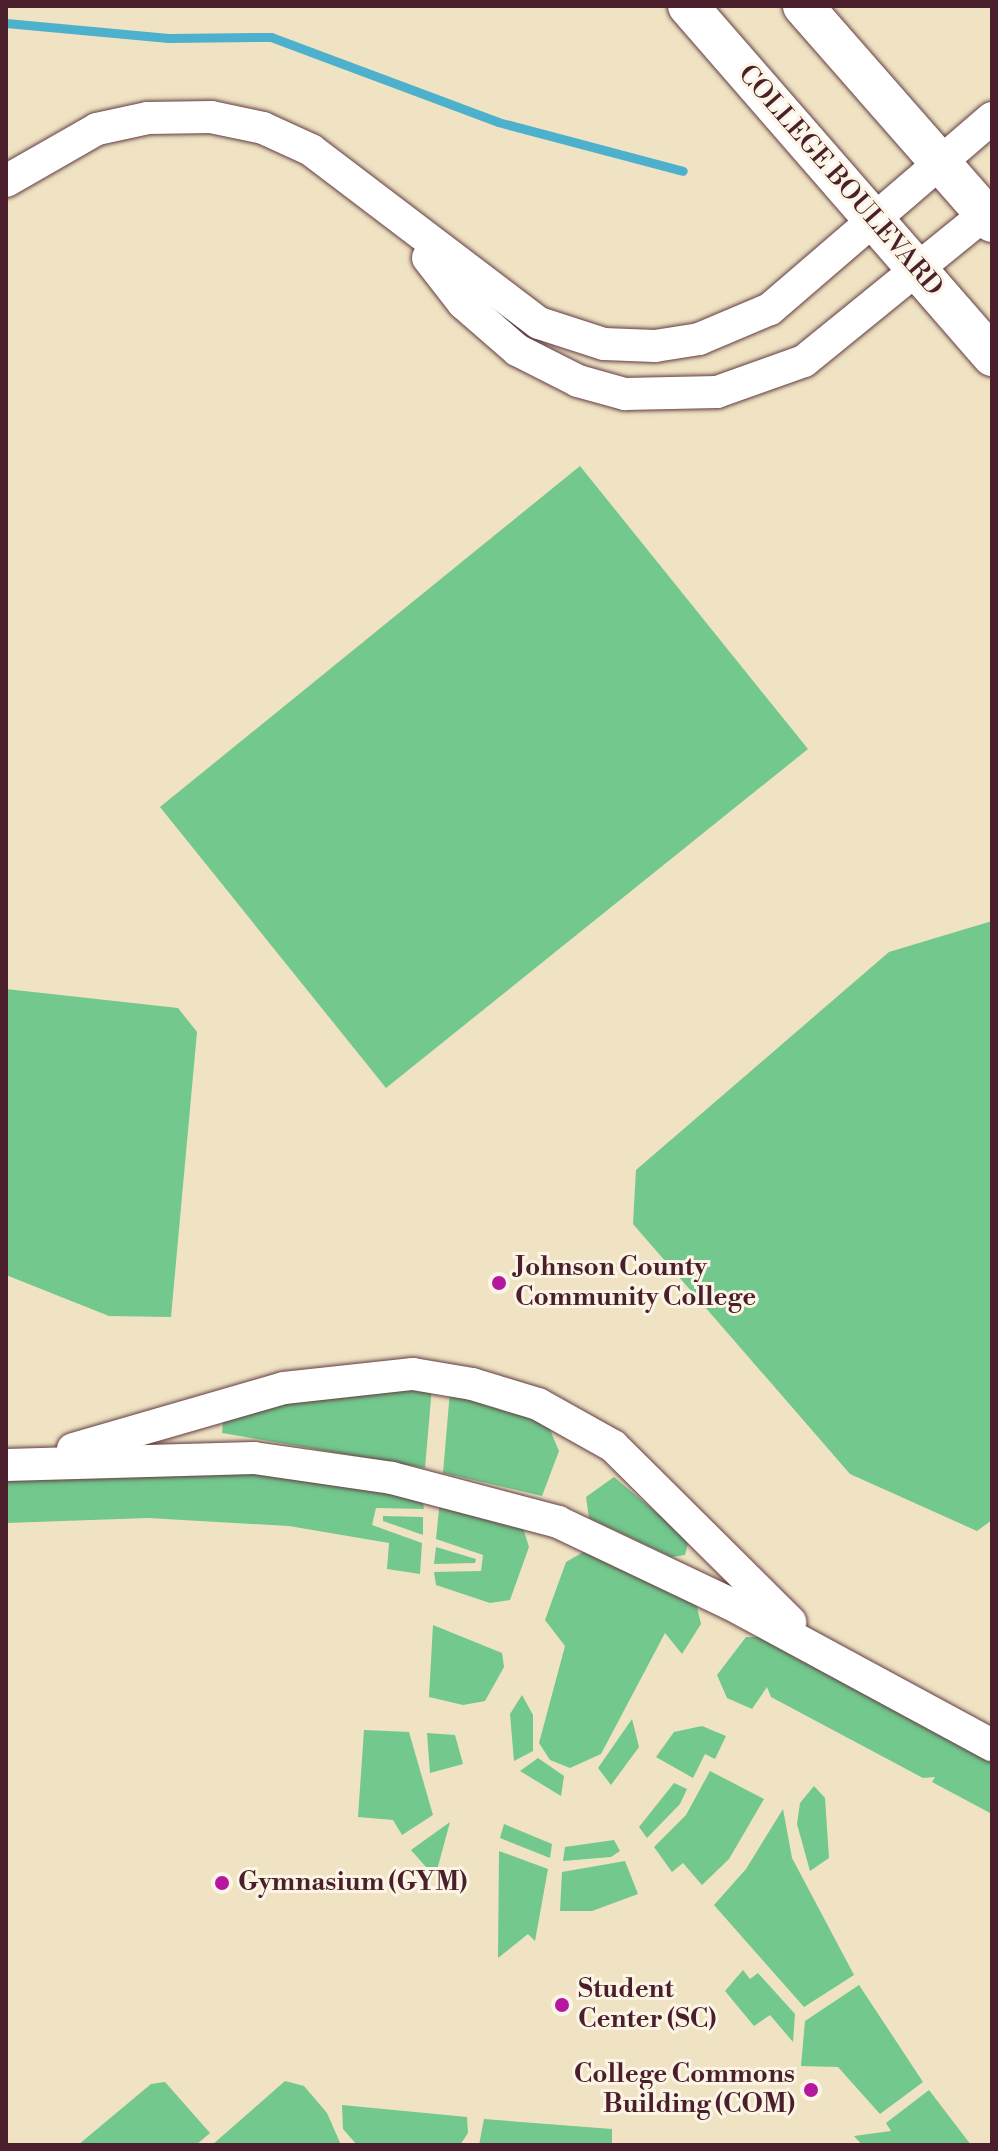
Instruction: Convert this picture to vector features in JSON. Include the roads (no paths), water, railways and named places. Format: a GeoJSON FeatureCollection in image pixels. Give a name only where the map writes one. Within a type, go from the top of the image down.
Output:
{"type":"FeatureCollection","features":[{"type":"Feature","properties":{"kind":"main road","name":"COLLEGE BOULEVARD"},"geometry":{"type":"LineString","coordinates":[[688,6],[992,356]]}},
{"type":"Feature","properties":{"kind":"main road"},"geometry":{"type":"LineString","coordinates":[[803,6],[940,164],[990,215]]}},
{"type":"Feature","properties":{"kind":"street"},"geometry":{"type":"LineString","coordinates":[[6,181],[97,129],[148,118],[211,117],[311,150],[403,224],[539,323],[604,344],[655,346],[699,339],[770,309],[992,118]]}},
{"type":"Feature","properties":{"kind":"street"},"geometry":{"type":"LineString","coordinates":[[403,224],[463,303],[517,350],[578,381],[625,394],[717,392],[762,381],[839,337],[990,215]]}},
{"type":"Feature","properties":{"kind":"street"},"geometry":{"type":"LineString","coordinates":[[9,1465],[284,1388],[413,1374],[472,1384],[538,1404],[613,1446],[827,1657]]}},
{"type":"Feature","properties":{"kind":"street"},"geometry":{"type":"LineString","coordinates":[[9,1465],[179,1455],[392,1478],[581,1531],[992,1745]]}},
{"type":"Feature","properties":{"kind":"waterway"},"geometry":{"type":"LineString","coordinates":[[6,23],[168,38],[271,37],[498,122],[683,171]]}},
{"type":"Feature","properties":{"kind":"place","name":"Johnson County Community College"},"geometry":{"type":"Point","coordinates":[499,1283]}},
{"type":"Feature","properties":{"kind":"place","name":"Gymnasium (GYM)"},"geometry":{"type":"Point","coordinates":[222,1883]}},
{"type":"Feature","properties":{"kind":"place","name":"Student Center (SC)"},"geometry":{"type":"Point","coordinates":[562,2005]}},
{"type":"Feature","properties":{"kind":"place","name":"College Commons Building (COM)"},"geometry":{"type":"Point","coordinates":[811,2090]}}]}
